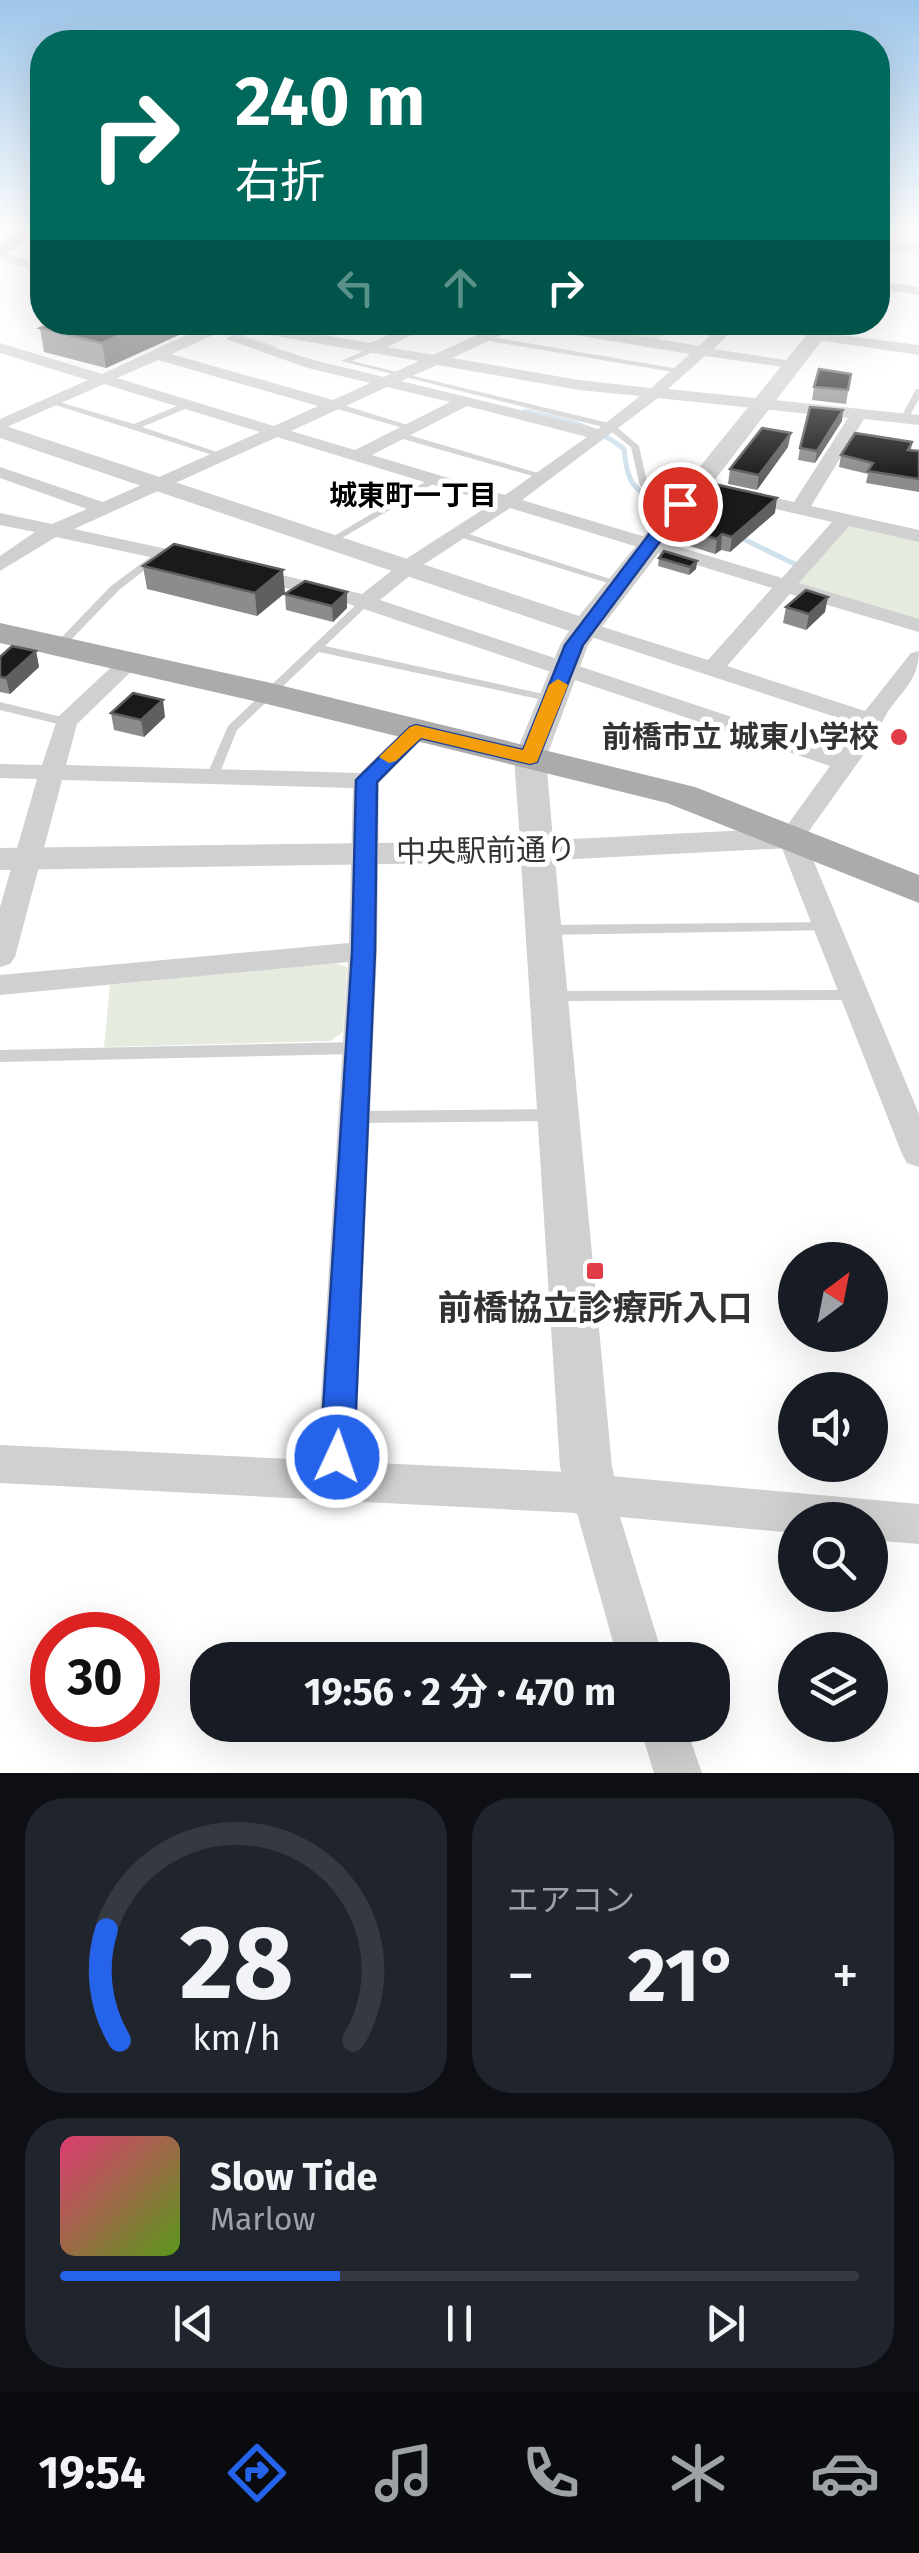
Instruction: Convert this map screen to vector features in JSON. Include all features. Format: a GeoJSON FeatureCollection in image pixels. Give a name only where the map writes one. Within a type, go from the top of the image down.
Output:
{"type":"FeatureCollection","features":[{"type":"Feature","properties":{"kind":"main road"},"geometry":{"type":"LineString","coordinates":[[0,633],[681,794],[919,890]]}},
{"type":"Feature","properties":{"kind":"street"},"geometry":{"type":"LineString","coordinates":[[0,428],[201,335]]}},
{"type":"Feature","properties":{"kind":"street"},"geometry":{"type":"LineString","coordinates":[[246,335],[313,365],[396,380],[464,401],[604,431]]}},
{"type":"Feature","properties":{"kind":"street"},"geometry":{"type":"LineString","coordinates":[[285,335],[579,385],[912,420]]}},
{"type":"Feature","properties":{"kind":"street"},"geometry":{"type":"LineString","coordinates":[[372,349],[402,335]]}},
{"type":"Feature","properties":{"kind":"street"},"geometry":{"type":"LineString","coordinates":[[0,565],[33,541],[492,335]]}},
{"type":"Feature","properties":{"kind":"street"},"geometry":{"type":"LineString","coordinates":[[599,335],[792,366]]}},
{"type":"Feature","properties":{"kind":"street"},"geometry":{"type":"LineString","coordinates":[[364,603],[405,568],[507,502],[604,431],[719,335]]}},
{"type":"Feature","properties":{"kind":"street"},"geometry":{"type":"LineString","coordinates":[[636,1642],[586,1466],[530,758],[574,645],[618,583],[816,335]]}},
{"type":"Feature","properties":{"kind":"street"},"geometry":{"type":"LineString","coordinates":[[855,335],[911,345]]}},
{"type":"Feature","properties":{"kind":"street"},"geometry":{"type":"LineString","coordinates":[[0,348],[650,544],[796,574],[919,626]]}},
{"type":"Feature","properties":{"kind":"street"},"geometry":{"type":"LineString","coordinates":[[0,364],[24,356]]}},
{"type":"Feature","properties":{"kind":"street"},"geometry":{"type":"LineString","coordinates":[[156,356],[337,406]]}},
{"type":"Feature","properties":{"kind":"street"},"geometry":{"type":"LineString","coordinates":[[357,456],[464,401]]}},
{"type":"Feature","properties":{"kind":"street"},"geometry":{"type":"LineString","coordinates":[[799,509],[859,414]]}},
{"type":"Feature","properties":{"kind":"street"},"geometry":{"type":"LineString","coordinates":[[0,428],[160,486],[870,720]]}},
{"type":"Feature","properties":{"kind":"street"},"geometry":{"type":"LineString","coordinates":[[0,472],[105,509]]}},
{"type":"Feature","properties":{"kind":"street"},"geometry":{"type":"LineString","coordinates":[[684,499],[799,509],[912,528]]}},
{"type":"Feature","properties":{"kind":"street"},"geometry":{"type":"LineString","coordinates":[[0,519],[160,552],[364,603],[558,684],[842,762]]}},
{"type":"Feature","properties":{"kind":"street"},"geometry":{"type":"LineString","coordinates":[[712,668],[845,519]]}},
{"type":"Feature","properties":{"kind":"street"},"geometry":{"type":"LineString","coordinates":[[919,658],[870,720],[866,733],[791,838],[914,1122],[919,1154]]}},
{"type":"Feature","properties":{"kind":"street"},"geometry":{"type":"LineString","coordinates":[[0,957],[14,859],[53,773],[66,722],[130,662]]}},
{"type":"Feature","properties":{"kind":"street"},"geometry":{"type":"LineString","coordinates":[[332,1477],[338,1444],[364,952],[366,780],[416,731]]}},
{"type":"Feature","properties":{"kind":"street"},"geometry":{"type":"LineString","coordinates":[[0,771],[366,780]]}},
{"type":"Feature","properties":{"kind":"street","name":"中央駅前通り"},"geometry":{"type":"LineString","coordinates":[[14,859],[538,850],[791,838]]}},
{"type":"Feature","properties":{"kind":"street"},"geometry":{"type":"LineString","coordinates":[[0,985],[364,952]]}},
{"type":"Feature","properties":{"kind":"street"},"geometry":{"type":"LineString","coordinates":[[0,1464],[332,1477],[592,1494],[919,1524]]}},
{"type":"Feature","properties":{"kind":"street"},"geometry":{"type":"LineString","coordinates":[[668,1742],[678,1773]]}},
{"type":"Feature","properties":{"kind":"lane"},"geometry":{"type":"LineString","coordinates":[[486,338],[679,371]]}},
{"type":"Feature","properties":{"kind":"lane"},"geometry":{"type":"LineString","coordinates":[[372,349],[345,361],[396,380],[604,431],[636,448],[642,484],[684,499]]}},
{"type":"Feature","properties":{"kind":"lane"},"geometry":{"type":"LineString","coordinates":[[912,420],[919,390]]}},
{"type":"Feature","properties":{"kind":"lane"},"geometry":{"type":"LineString","coordinates":[[52,401],[225,456]]}},
{"type":"Feature","properties":{"kind":"lane"},"geometry":{"type":"LineString","coordinates":[[135,427],[187,404]]}},
{"type":"Feature","properties":{"kind":"lane"},"geometry":{"type":"LineString","coordinates":[[337,406],[543,476]]}},
{"type":"Feature","properties":{"kind":"lane"},"geometry":{"type":"LineString","coordinates":[[330,542],[435,480]]}},
{"type":"Feature","properties":{"kind":"lane"},"geometry":{"type":"LineString","coordinates":[[456,533],[618,583]]}},
{"type":"Feature","properties":{"kind":"lane"},"geometry":{"type":"LineString","coordinates":[[59,646],[114,588],[160,552]]}},
{"type":"Feature","properties":{"kind":"lane"},"geometry":{"type":"LineString","coordinates":[[213,775],[232,729],[364,603]]}},
{"type":"Feature","properties":{"kind":"lane"},"geometry":{"type":"LineString","coordinates":[[318,648],[558,684]]}},
{"type":"Feature","properties":{"kind":"lane"},"geometry":{"type":"LineString","coordinates":[[0,706],[66,722]]}},
{"type":"Feature","properties":{"kind":"lane"},"geometry":{"type":"LineString","coordinates":[[544,930],[828,927]]}},
{"type":"Feature","properties":{"kind":"lane"},"geometry":{"type":"LineString","coordinates":[[549,996],[857,994]]}},
{"type":"Feature","properties":{"kind":"lane"},"geometry":{"type":"LineString","coordinates":[[0,1056],[356,1048]]}},
{"type":"Feature","properties":{"kind":"lane"},"geometry":{"type":"LineString","coordinates":[[354,1117],[557,1115]]}},
{"type":"Feature","properties":{"kind":"shaded area"},"geometry":{"type":"Polygon","coordinates":[[[607,335],[664,335],[655,343],[607,335]]]}},
{"type":"Feature","properties":{"kind":"shaded area"},"geometry":{"type":"Polygon","coordinates":[[[848,526],[919,539],[919,620],[802,586],[800,582],[848,526]]]}},
{"type":"Feature","properties":{"kind":"shaded area"},"geometry":{"type":"Polygon","coordinates":[[[332,962],[347,967],[343,1032],[330,1041],[104,1047],[110,985],[332,962]]]}},
{"type":"Feature","properties":{"kind":"building"},"geometry":{"type":"Polygon","coordinates":[[[69,335],[120,335],[102,343],[69,335]]]}},
{"type":"Feature","properties":{"kind":"building"},"geometry":{"type":"Polygon","coordinates":[[[819,369],[851,374],[848,390],[814,387],[819,369]]]}},
{"type":"Feature","properties":{"kind":"building"},"geometry":{"type":"Polygon","coordinates":[[[810,407],[843,410],[817,451],[800,448],[810,407]]]}},
{"type":"Feature","properties":{"kind":"building"},"geometry":{"type":"Polygon","coordinates":[[[762,428],[791,433],[759,475],[730,469],[762,428]]]}},
{"type":"Feature","properties":{"kind":"building"},"geometry":{"type":"Polygon","coordinates":[[[855,433],[912,442],[908,450],[919,451],[919,479],[868,471],[873,463],[841,455],[855,433]]]}},
{"type":"Feature","properties":{"kind":"building"},"geometry":{"type":"Polygon","coordinates":[[[714,484],[777,498],[732,537],[722,534],[717,539],[678,527],[714,484]]]}},
{"type":"Feature","properties":{"kind":"building"},"geometry":{"type":"Polygon","coordinates":[[[174,544],[283,570],[255,593],[143,566],[174,544]]]}},
{"type":"Feature","properties":{"kind":"building"},"geometry":{"type":"Polygon","coordinates":[[[664,551],[697,561],[690,567],[659,558],[664,551]]]}},
{"type":"Feature","properties":{"kind":"building"},"geometry":{"type":"Polygon","coordinates":[[[305,581],[347,592],[332,606],[285,594],[305,581]]]}},
{"type":"Feature","properties":{"kind":"building"},"geometry":{"type":"Polygon","coordinates":[[[806,590],[828,597],[809,614],[786,607],[806,590]]]}},
{"type":"Feature","properties":{"kind":"building"},"geometry":{"type":"Polygon","coordinates":[[[12,646],[36,651],[6,678],[0,677],[0,657],[12,646]]]}},
{"type":"Feature","properties":{"kind":"building"},"geometry":{"type":"Polygon","coordinates":[[[133,693],[163,700],[141,720],[111,713],[133,693]]]}},
{"type":"Feature","properties":{"kind":"waterway"},"geometry":{"type":"LineString","coordinates":[[235,335],[274,348]]}},
{"type":"Feature","properties":{"kind":"waterway"},"geometry":{"type":"LineString","coordinates":[[525,411],[577,424],[613,441],[624,449],[628,474],[637,488],[675,507]]}},
{"type":"Feature","properties":{"kind":"waterway"},"geometry":{"type":"LineString","coordinates":[[737,536],[801,567]]}},
{"type":"Feature","properties":{"kind":"slow traffic"},"geometry":{"type":"LineString","coordinates":[[389,757],[416,731],[530,758],[558,685]]}},
{"type":"Feature","properties":{"kind":"place","name":"前橋市立 城東小学校"},"geometry":{"type":"Point","coordinates":[899,737]}},
{"type":"Feature","properties":{"kind":"place","name":"前橋協立診療所入口"},"geometry":{"type":"Point","coordinates":[595,1271]}},
{"type":"Feature","properties":{"kind":"district","name":"城東町一丁目"},"geometry":{"type":"Point","coordinates":[413,495]}},
{"type":"Feature","properties":{"kind":"route"},"geometry":{"type":"LineString","coordinates":[[337,1457],[364,952],[366,780],[416,731],[530,758],[574,645],[680,504]]}}]}
